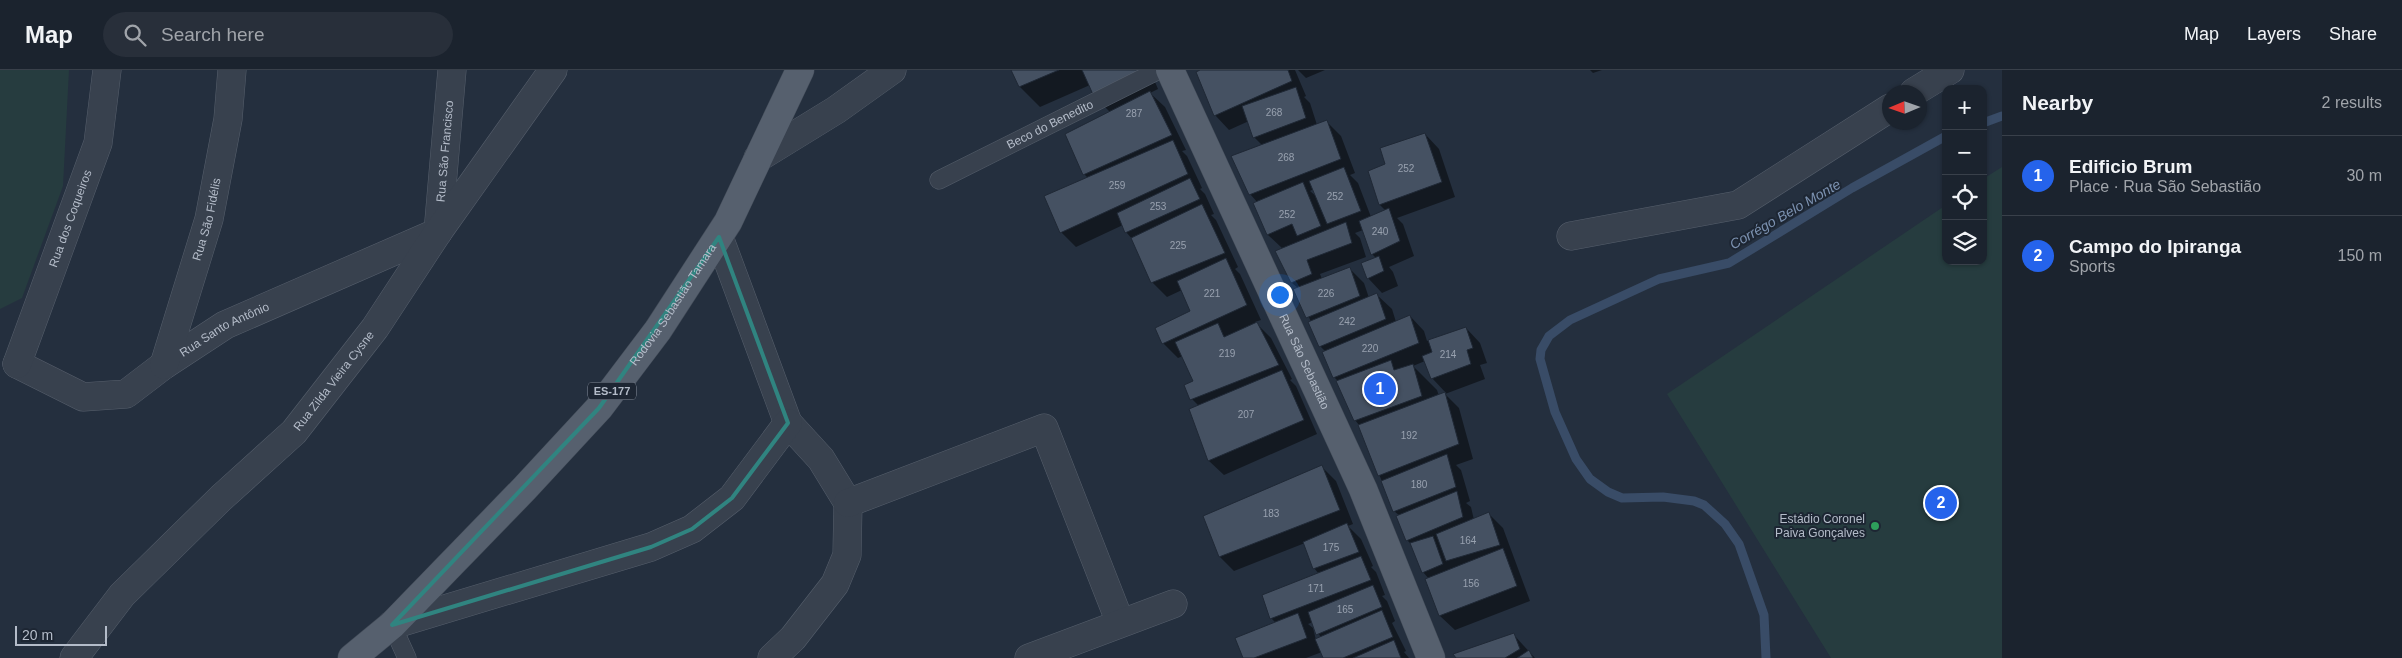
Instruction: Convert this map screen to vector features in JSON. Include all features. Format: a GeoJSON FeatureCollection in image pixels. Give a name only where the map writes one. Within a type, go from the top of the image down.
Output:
{"type":"FeatureCollection","features":[{"type":"Feature","properties":{"kind":"main road","name":"Rodovia Sebastião Tamara"},"geometry":{"type":"LineString","coordinates":[[352,658],[392,625],[599,408],[658,330],[719,237],[800,70]]}},
{"type":"Feature","properties":{"kind":"main road","name":"Rua São Sebastião"},"geometry":{"type":"LineString","coordinates":[[1170,70],[1363,489],[1431,658]]}},
{"type":"Feature","properties":{"kind":"street","name":"Rua dos Coqueiros"},"geometry":{"type":"LineString","coordinates":[[9,368],[98,143],[107,70]]}},
{"type":"Feature","properties":{"kind":"street","name":"Rua São Fidélis"},"geometry":{"type":"LineString","coordinates":[[164,365],[209,219],[228,119],[232,70]]}},
{"type":"Feature","properties":{"kind":"street","name":"Rua São Francisco"},"geometry":{"type":"LineString","coordinates":[[438,232],[452,70]]}},
{"type":"Feature","properties":{"kind":"street","name":"Rua Zilda Vieira Cysne"},"geometry":{"type":"LineString","coordinates":[[74,658],[122,595],[221,498],[294,432],[375,328],[438,232],[553,70]]}},
{"type":"Feature","properties":{"kind":"street"},"geometry":{"type":"LineString","coordinates":[[758,158],[836,110],[892,70]]}},
{"type":"Feature","properties":{"kind":"street"},"geometry":{"type":"LineString","coordinates":[[1925,85],[1950,70]]}},
{"type":"Feature","properties":{"kind":"street"},"geometry":{"type":"LineString","coordinates":[[1571,236],[1738,205],[1882,113]]}},
{"type":"Feature","properties":{"kind":"street","name":"Rua Santo Antônio"},"geometry":{"type":"LineString","coordinates":[[9,368],[83,397],[126,394],[164,365],[225,325],[438,232]]}},
{"type":"Feature","properties":{"kind":"street"},"geometry":{"type":"LineString","coordinates":[[719,237],[788,423],[822,459],[848,503],[847,555],[835,584],[793,638],[772,658]]}},
{"type":"Feature","properties":{"kind":"street"},"geometry":{"type":"LineString","coordinates":[[392,625],[651,547],[692,529],[732,498],[788,423]]}},
{"type":"Feature","properties":{"kind":"street"},"geometry":{"type":"LineString","coordinates":[[848,503],[1044,428],[1120,622]]}},
{"type":"Feature","properties":{"kind":"street"},"geometry":{"type":"LineString","coordinates":[[1029,658],[1120,622],[1173,604]]}},
{"type":"Feature","properties":{"kind":"lane","name":"Beco do Benedito"},"geometry":{"type":"LineString","coordinates":[[939,180],[1159,70]]}},
{"type":"Feature","properties":{"kind":"lane"},"geometry":{"type":"LineString","coordinates":[[392,625],[407,658]]}},
{"type":"Feature","properties":{"kind":"highlighted area"},"geometry":{"type":"Polygon","coordinates":[[[719,237],[788,423],[732,498],[692,529],[651,547],[392,625],[599,408],[719,237]]]}},
{"type":"Feature","properties":{"kind":"green space"},"geometry":{"type":"Polygon","coordinates":[[[0,70],[69,70],[63,186],[22,298],[0,309],[0,70]]]}},
{"type":"Feature","properties":{"kind":"green space","name":"Estádio Coronel Paiva Gonçalves"},"geometry":{"type":"Polygon","coordinates":[[[2002,167],[2002,658],[1831,658],[1667,394],[1942,208],[1942,265],[1987,265],[1987,176],[2002,167]]]}},
{"type":"Feature","properties":{"kind":"building"},"geometry":{"type":"Polygon","coordinates":[[[1011,70],[1059,70],[1019,87],[1011,70]]]}},
{"type":"Feature","properties":{"kind":"building"},"geometry":{"type":"Polygon","coordinates":[[[1082,70],[1142,70],[1095,99],[1082,70]]]}},
{"type":"Feature","properties":{"kind":"building"},"geometry":{"type":"Polygon","coordinates":[[[1200,70],[1288,70],[1292,81],[1214,116],[1196,72],[1200,70]]]}},
{"type":"Feature","properties":{"kind":"building"},"geometry":{"type":"Polygon","coordinates":[[[1296,87],[1306,118],[1253,138],[1242,106],[1296,87]]]}},
{"type":"Feature","properties":{"kind":"building"},"geometry":{"type":"Polygon","coordinates":[[[1150,91],[1172,135],[1083,175],[1065,134],[1150,91]]]}},
{"type":"Feature","properties":{"kind":"building"},"geometry":{"type":"Polygon","coordinates":[[[1327,120],[1341,159],[1249,195],[1231,156],[1327,120]]]}},
{"type":"Feature","properties":{"kind":"building"},"geometry":{"type":"Polygon","coordinates":[[[1425,133],[1442,182],[1379,205],[1368,171],[1385,164],[1380,148],[1425,133]]]}},
{"type":"Feature","properties":{"kind":"building"},"geometry":{"type":"Polygon","coordinates":[[[1173,140],[1188,174],[1060,233],[1044,196],[1173,140]]]}},
{"type":"Feature","properties":{"kind":"building"},"geometry":{"type":"Polygon","coordinates":[[[1344,167],[1361,211],[1327,224],[1309,181],[1344,167]]]}},
{"type":"Feature","properties":{"kind":"building"},"geometry":{"type":"Polygon","coordinates":[[[1190,178],[1200,199],[1125,233],[1117,213],[1190,178]]]}},
{"type":"Feature","properties":{"kind":"building"},"geometry":{"type":"Polygon","coordinates":[[[1303,182],[1321,226],[1297,236],[1292,224],[1267,235],[1253,203],[1303,182]]]}},
{"type":"Feature","properties":{"kind":"building"},"geometry":{"type":"Polygon","coordinates":[[[1202,204],[1225,253],[1151,283],[1131,238],[1202,204]]]}},
{"type":"Feature","properties":{"kind":"building"},"geometry":{"type":"Polygon","coordinates":[[[1389,208],[1400,241],[1371,255],[1359,221],[1389,208]]]}},
{"type":"Feature","properties":{"kind":"building"},"geometry":{"type":"Polygon","coordinates":[[[1346,222],[1352,243],[1307,260],[1312,274],[1291,283],[1275,251],[1346,222]]]}},
{"type":"Feature","properties":{"kind":"building"},"geometry":{"type":"Polygon","coordinates":[[[1379,256],[1384,271],[1367,279],[1361,263],[1379,256]]]}},
{"type":"Feature","properties":{"kind":"building"},"geometry":{"type":"Polygon","coordinates":[[[1226,258],[1247,305],[1162,344],[1155,328],[1190,311],[1177,281],[1226,258]]]}},
{"type":"Feature","properties":{"kind":"building"},"geometry":{"type":"Polygon","coordinates":[[[1350,267],[1360,296],[1306,318],[1293,289],[1350,267]]]}},
{"type":"Feature","properties":{"kind":"building"},"geometry":{"type":"Polygon","coordinates":[[[1377,293],[1386,319],[1319,347],[1308,322],[1377,293]]]}},
{"type":"Feature","properties":{"kind":"building"},"geometry":{"type":"Polygon","coordinates":[[[1410,315],[1419,343],[1333,378],[1322,352],[1410,315]]]}},
{"type":"Feature","properties":{"kind":"building"},"geometry":{"type":"Polygon","coordinates":[[[1257,322],[1279,365],[1190,400],[1184,385],[1193,381],[1175,342],[1218,323],[1224,337],[1257,322]]]}},
{"type":"Feature","properties":{"kind":"building"},"geometry":{"type":"Polygon","coordinates":[[[1466,327],[1473,348],[1467,350],[1471,364],[1431,379],[1422,356],[1432,352],[1428,340],[1466,327]]]}},
{"type":"Feature","properties":{"kind":"building"},"geometry":{"type":"Polygon","coordinates":[[[1391,360],[1394,370],[1413,364],[1422,396],[1354,421],[1336,381],[1391,360]]]}},
{"type":"Feature","properties":{"kind":"building"},"geometry":{"type":"Polygon","coordinates":[[[1282,370],[1304,420],[1208,461],[1189,409],[1282,370]]]}},
{"type":"Feature","properties":{"kind":"building"},"geometry":{"type":"Polygon","coordinates":[[[1445,392],[1459,444],[1378,476],[1358,425],[1445,392]]]}},
{"type":"Feature","properties":{"kind":"building"},"geometry":{"type":"Polygon","coordinates":[[[1447,454],[1456,487],[1393,512],[1381,481],[1447,454]]]}},
{"type":"Feature","properties":{"kind":"building"},"geometry":{"type":"Polygon","coordinates":[[[1322,465],[1340,510],[1219,557],[1203,516],[1322,465]]]}},
{"type":"Feature","properties":{"kind":"building"},"geometry":{"type":"Polygon","coordinates":[[[1457,491],[1463,517],[1406,541],[1396,516],[1457,491]]]}},
{"type":"Feature","properties":{"kind":"building"},"geometry":{"type":"Polygon","coordinates":[[[1489,512],[1500,545],[1446,561],[1436,534],[1489,512]]]}},
{"type":"Feature","properties":{"kind":"building"},"geometry":{"type":"Polygon","coordinates":[[[1347,523],[1359,552],[1313,569],[1303,542],[1347,523]]]}},
{"type":"Feature","properties":{"kind":"building"},"geometry":{"type":"Polygon","coordinates":[[[1433,536],[1443,564],[1422,573],[1410,543],[1433,536]]]}},
{"type":"Feature","properties":{"kind":"building"},"geometry":{"type":"Polygon","coordinates":[[[1503,548],[1517,586],[1439,616],[1425,579],[1503,548]]]}},
{"type":"Feature","properties":{"kind":"building"},"geometry":{"type":"Polygon","coordinates":[[[1361,556],[1371,580],[1270,619],[1262,595],[1361,556]]]}},
{"type":"Feature","properties":{"kind":"building"},"geometry":{"type":"Polygon","coordinates":[[[1373,585],[1382,607],[1316,635],[1308,612],[1373,585]]]}},
{"type":"Feature","properties":{"kind":"building"},"geometry":{"type":"Polygon","coordinates":[[[1382,610],[1393,637],[1343,658],[1323,658],[1315,639],[1382,610]]]}},
{"type":"Feature","properties":{"kind":"building"},"geometry":{"type":"Polygon","coordinates":[[[1298,613],[1307,638],[1254,658],[1243,658],[1235,638],[1298,613]]]}},
{"type":"Feature","properties":{"kind":"building"},"geometry":{"type":"Polygon","coordinates":[[[1514,633],[1520,649],[1505,658],[1456,658],[1453,654],[1514,633]]]}},
{"type":"Feature","properties":{"kind":"building"},"geometry":{"type":"Polygon","coordinates":[[[1394,640],[1401,658],[1353,658],[1394,640]]]}},
{"type":"Feature","properties":{"kind":"building"},"geometry":{"type":"Polygon","coordinates":[[[1529,650],[1533,658],[1517,658],[1529,650]]]}},
{"type":"Feature","properties":{"kind":"waterway","name":"Corrégo Belo Monte"},"geometry":{"type":"LineString","coordinates":[[1987,122],[2002,116]]}},
{"type":"Feature","properties":{"kind":"waterway","name":"Corrégo Belo Monte"},"geometry":{"type":"LineString","coordinates":[[1766,658],[1764,615],[1739,544],[1725,524],[1704,505],[1694,501],[1663,497],[1622,498],[1608,492],[1590,479],[1576,459],[1555,412],[1540,359],[1541,350],[1549,336],[1570,320],[1659,279],[1729,263],[1852,188],[1942,138]]}},
{"type":"Feature","properties":{"kind":"place","name":"Edificio Brum"},"geometry":{"type":"Point","coordinates":[1380,389]}},
{"type":"Feature","properties":{"kind":"place","name":"Campo do Ipiranga"},"geometry":{"type":"Point","coordinates":[1941,503]}},
{"type":"Feature","properties":{"kind":"place","name":"Estádio Coronel Paiva Gonçalves"},"geometry":{"type":"Point","coordinates":[1875,526]}}]}
